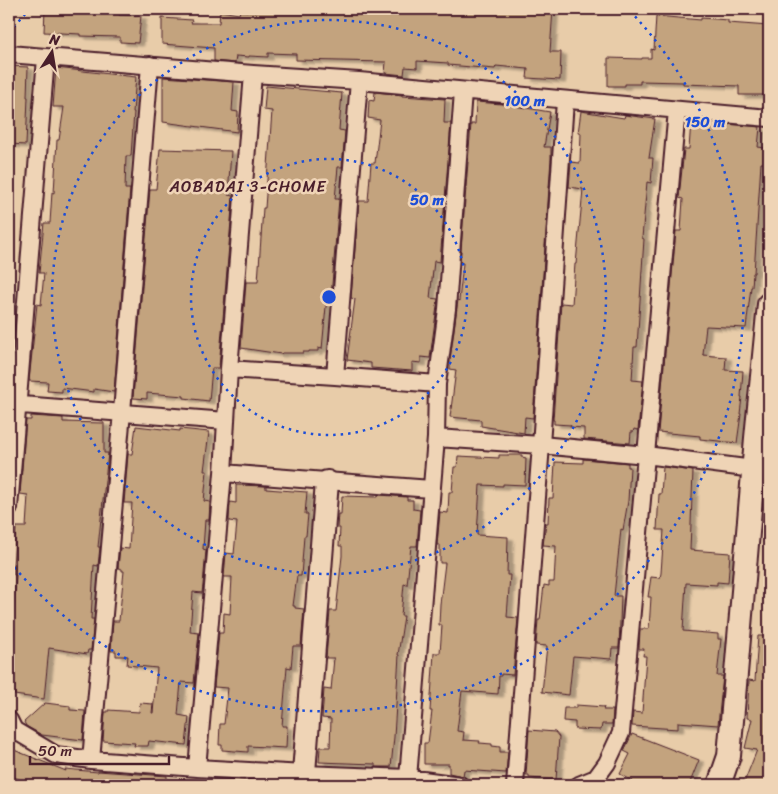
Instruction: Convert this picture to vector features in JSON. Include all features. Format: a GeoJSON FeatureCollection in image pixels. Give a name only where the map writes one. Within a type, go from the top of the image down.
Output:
{"type":"FeatureCollection","features":[{"type":"Feature","properties":{"kind":"street"},"geometry":{"type":"LineString","coordinates":[[9,54],[359,81],[769,118]]}},
{"type":"Feature","properties":{"kind":"street"},"geometry":{"type":"LineString","coordinates":[[9,508],[13,404],[46,58]]}},
{"type":"Feature","properties":{"kind":"street"},"geometry":{"type":"LineString","coordinates":[[91,760],[150,66]]}},
{"type":"Feature","properties":{"kind":"street"},"geometry":{"type":"LineString","coordinates":[[197,768],[223,474],[229,369],[253,74]]}},
{"type":"Feature","properties":{"kind":"street"},"geometry":{"type":"LineString","coordinates":[[335,376],[359,81]]}},
{"type":"Feature","properties":{"kind":"street"},"geometry":{"type":"LineString","coordinates":[[408,778],[436,438],[437,384],[447,309],[463,91]]}},
{"type":"Feature","properties":{"kind":"street"},"geometry":{"type":"LineString","coordinates":[[515,785],[565,101]]}},
{"type":"Feature","properties":{"kind":"street"},"geometry":{"type":"LineString","coordinates":[[578,785],[599,782],[621,732],[677,110]]}},
{"type":"Feature","properties":{"kind":"street"},"geometry":{"type":"LineString","coordinates":[[719,785],[729,756],[753,470],[762,439],[769,304]]}},
{"type":"Feature","properties":{"kind":"street"},"geometry":{"type":"LineString","coordinates":[[229,369],[437,384]]}},
{"type":"Feature","properties":{"kind":"street"},"geometry":{"type":"LineString","coordinates":[[13,404],[226,421]]}},
{"type":"Feature","properties":{"kind":"street"},"geometry":{"type":"LineString","coordinates":[[436,438],[646,455],[753,470]]}},
{"type":"Feature","properties":{"kind":"street"},"geometry":{"type":"LineString","coordinates":[[223,474],[431,489]]}},
{"type":"Feature","properties":{"kind":"street"},"geometry":{"type":"LineString","coordinates":[[303,780],[327,482]]}},
{"type":"Feature","properties":{"kind":"street"},"geometry":{"type":"LineString","coordinates":[[9,720],[14,730],[56,755],[303,780],[408,778],[460,785]]}},
{"type":"Feature","properties":{"kind":"building"},"geometry":{"type":"Polygon","coordinates":[[[45,9],[141,16],[138,43],[120,42],[120,37],[80,36],[80,34],[44,32],[45,9]]]}},
{"type":"Feature","properties":{"kind":"building"},"geometry":{"type":"Polygon","coordinates":[[[257,9],[553,9],[550,52],[561,52],[560,80],[527,78],[528,69],[496,66],[495,69],[417,61],[417,68],[405,67],[404,75],[385,73],[386,62],[296,60],[296,54],[268,53],[268,57],[236,56],[235,63],[214,61],[214,48],[162,44],[162,18],[192,20],[191,23],[219,23],[220,11],[239,14],[240,11],[257,12],[257,9]]]}},
{"type":"Feature","properties":{"kind":"building"},"geometry":{"type":"Polygon","coordinates":[[[656,16],[728,20],[728,23],[769,26],[767,68],[769,68],[769,84],[765,84],[764,95],[739,95],[739,86],[683,84],[683,82],[640,81],[640,84],[608,86],[608,58],[651,58],[651,49],[654,50],[656,16]]]}},
{"type":"Feature","properties":{"kind":"building"},"geometry":{"type":"Polygon","coordinates":[[[9,66],[28,67],[26,145],[9,144],[9,66]]]}},
{"type":"Feature","properties":{"kind":"building"},"geometry":{"type":"Polygon","coordinates":[[[56,68],[136,77],[131,156],[126,156],[125,189],[130,189],[114,392],[94,389],[94,392],[62,388],[62,392],[47,391],[48,382],[29,381],[37,304],[41,305],[44,273],[39,273],[44,223],[50,223],[57,140],[59,140],[64,107],[53,107],[56,68]]]}},
{"type":"Feature","properties":{"kind":"building"},"geometry":{"type":"Polygon","coordinates":[[[163,77],[234,82],[232,111],[238,112],[237,132],[163,122],[163,77]]]}},
{"type":"Feature","properties":{"kind":"building"},"geometry":{"type":"Polygon","coordinates":[[[266,86],[342,93],[339,130],[345,131],[342,167],[338,167],[335,199],[339,199],[331,297],[327,296],[322,349],[318,348],[318,351],[281,354],[241,348],[246,282],[258,282],[272,111],[264,110],[266,86]]]}},
{"type":"Feature","properties":{"kind":"building"},"geometry":{"type":"Polygon","coordinates":[[[375,92],[445,99],[444,123],[451,123],[440,262],[434,261],[430,298],[438,299],[430,358],[421,357],[421,363],[412,362],[412,371],[371,368],[371,363],[347,360],[355,299],[351,298],[359,201],[368,201],[371,163],[375,163],[380,120],[368,118],[369,100],[374,101],[375,92]]]}},
{"type":"Feature","properties":{"kind":"building"},"geometry":{"type":"Polygon","coordinates":[[[476,102],[550,112],[544,147],[551,147],[551,159],[533,418],[525,417],[524,433],[481,426],[481,420],[450,417],[456,370],[450,369],[450,360],[463,263],[460,263],[471,124],[475,124],[476,102]]]}},
{"type":"Feature","properties":{"kind":"building"},"geometry":{"type":"Polygon","coordinates":[[[581,111],[624,118],[625,115],[655,119],[649,158],[653,158],[651,183],[647,182],[642,238],[644,239],[637,347],[634,347],[632,380],[643,381],[638,430],[634,429],[631,432],[630,443],[584,439],[584,428],[554,424],[553,420],[561,303],[572,304],[583,189],[569,187],[571,162],[580,163],[581,133],[578,133],[581,111]]]}},
{"type":"Feature","properties":{"kind":"building"},"geometry":{"type":"Polygon","coordinates":[[[691,121],[760,127],[758,147],[765,148],[764,163],[761,163],[754,273],[746,328],[706,326],[703,355],[726,357],[725,370],[743,371],[741,414],[737,443],[700,439],[700,436],[658,432],[676,231],[681,231],[683,199],[679,198],[684,149],[689,149],[691,121]]]}},
{"type":"Feature","properties":{"kind":"building"},"geometry":{"type":"Polygon","coordinates":[[[160,149],[231,151],[228,195],[233,196],[219,368],[212,368],[209,401],[184,398],[184,396],[147,393],[147,399],[133,398],[150,189],[156,189],[160,149]]]}},
{"type":"Feature","properties":{"kind":"building"},"geometry":{"type":"Polygon","coordinates":[[[31,416],[63,418],[63,422],[104,423],[104,453],[108,453],[98,547],[100,547],[98,566],[94,565],[91,619],[94,619],[91,650],[88,650],[87,654],[49,648],[44,699],[14,695],[15,693],[9,692],[9,618],[13,618],[16,575],[14,575],[13,565],[16,527],[26,527],[28,495],[20,494],[26,420],[31,420],[31,416]]]}},
{"type":"Feature","properties":{"kind":"building"},"geometry":{"type":"Polygon","coordinates":[[[136,426],[209,432],[204,471],[207,471],[204,501],[210,502],[209,520],[205,520],[203,549],[206,550],[203,585],[202,593],[193,592],[190,632],[199,633],[194,683],[181,682],[178,715],[189,717],[186,745],[149,741],[148,746],[134,746],[135,743],[103,741],[105,712],[108,712],[108,710],[139,712],[140,703],[153,704],[153,713],[157,668],[127,665],[128,656],[116,656],[116,651],[111,651],[113,621],[119,621],[124,571],[118,568],[120,548],[129,549],[132,503],[124,503],[128,454],[132,454],[136,426]]]}},
{"type":"Feature","properties":{"kind":"building"},"geometry":{"type":"Polygon","coordinates":[[[499,455],[522,455],[522,457],[526,458],[525,485],[480,485],[477,535],[508,537],[507,575],[510,575],[507,617],[518,618],[513,675],[501,674],[499,676],[498,694],[462,691],[457,731],[464,732],[463,740],[492,744],[492,746],[500,747],[500,752],[508,752],[506,773],[464,770],[463,776],[449,773],[449,764],[424,764],[424,743],[428,743],[432,711],[430,711],[434,653],[440,653],[442,625],[439,625],[440,604],[445,563],[440,563],[440,545],[437,545],[440,512],[448,513],[449,492],[452,492],[454,467],[457,467],[458,456],[499,458],[499,455]]]}},
{"type":"Feature","properties":{"kind":"building"},"geometry":{"type":"Polygon","coordinates":[[[583,459],[628,463],[628,467],[630,467],[628,501],[623,530],[621,529],[614,596],[621,596],[619,648],[612,648],[611,659],[573,656],[569,695],[542,692],[547,646],[536,645],[544,585],[549,586],[549,582],[554,582],[556,546],[543,545],[546,523],[548,523],[549,498],[553,498],[555,462],[583,463],[583,459]]]}},
{"type":"Feature","properties":{"kind":"building"},"geometry":{"type":"Polygon","coordinates":[[[663,467],[693,471],[690,550],[730,553],[728,583],[717,582],[717,585],[686,583],[683,631],[718,634],[718,639],[721,639],[717,676],[723,676],[718,725],[678,722],[678,729],[632,726],[633,712],[642,713],[646,656],[643,656],[644,649],[639,649],[640,629],[649,629],[651,597],[648,597],[651,577],[660,578],[661,573],[664,530],[657,530],[663,467]]]}},
{"type":"Feature","properties":{"kind":"building"},"geometry":{"type":"Polygon","coordinates":[[[236,485],[266,486],[266,489],[307,492],[306,536],[304,536],[301,576],[297,576],[293,606],[304,609],[301,646],[293,646],[291,668],[287,667],[282,726],[287,726],[286,748],[248,746],[248,752],[222,750],[222,745],[219,745],[220,724],[224,724],[228,688],[214,687],[219,633],[223,633],[224,613],[230,614],[232,577],[224,577],[226,553],[234,554],[237,522],[229,521],[230,502],[236,503],[236,485]]]}},
{"type":"Feature","properties":{"kind":"building"},"geometry":{"type":"Polygon","coordinates":[[[379,495],[407,497],[407,500],[413,500],[413,509],[420,510],[417,546],[411,546],[407,585],[404,584],[401,616],[404,616],[398,655],[391,767],[375,767],[375,764],[319,762],[320,747],[330,747],[331,719],[322,718],[324,689],[331,690],[334,658],[326,658],[330,611],[336,611],[342,556],[342,546],[339,546],[340,528],[337,528],[338,514],[341,514],[342,496],[378,497],[379,495]]]}},
{"type":"Feature","properties":{"kind":"building"},"geometry":{"type":"Polygon","coordinates":[[[758,636],[769,636],[769,785],[743,785],[757,750],[745,748],[752,719],[747,718],[749,680],[755,681],[758,636]]]}},
{"type":"Feature","properties":{"kind":"building"},"geometry":{"type":"Polygon","coordinates":[[[45,703],[70,706],[70,710],[85,711],[83,740],[42,735],[26,726],[24,722],[45,703]]]}},
{"type":"Feature","properties":{"kind":"building"},"geometry":{"type":"Polygon","coordinates":[[[576,705],[604,707],[603,710],[613,710],[612,724],[602,724],[601,730],[575,729],[575,722],[563,721],[564,708],[576,708],[576,705]]]}},
{"type":"Feature","properties":{"kind":"building"},"geometry":{"type":"Polygon","coordinates":[[[529,730],[555,732],[559,737],[556,780],[529,778],[529,775],[526,775],[529,730]]]}},
{"type":"Feature","properties":{"kind":"building"},"geometry":{"type":"Polygon","coordinates":[[[632,734],[699,760],[689,785],[630,785],[633,781],[620,774],[630,754],[624,751],[632,734]]]}},
{"type":"Feature","properties":{"kind":"building"},"geometry":{"type":"Polygon","coordinates":[[[9,748],[66,771],[65,769],[167,776],[167,785],[33,785],[9,775],[9,748]]]}},
{"type":"Feature","properties":{"kind":"district","name":"AOBADAI 3-CHOME"},"geometry":{"type":"Point","coordinates":[248,186]}}]}
